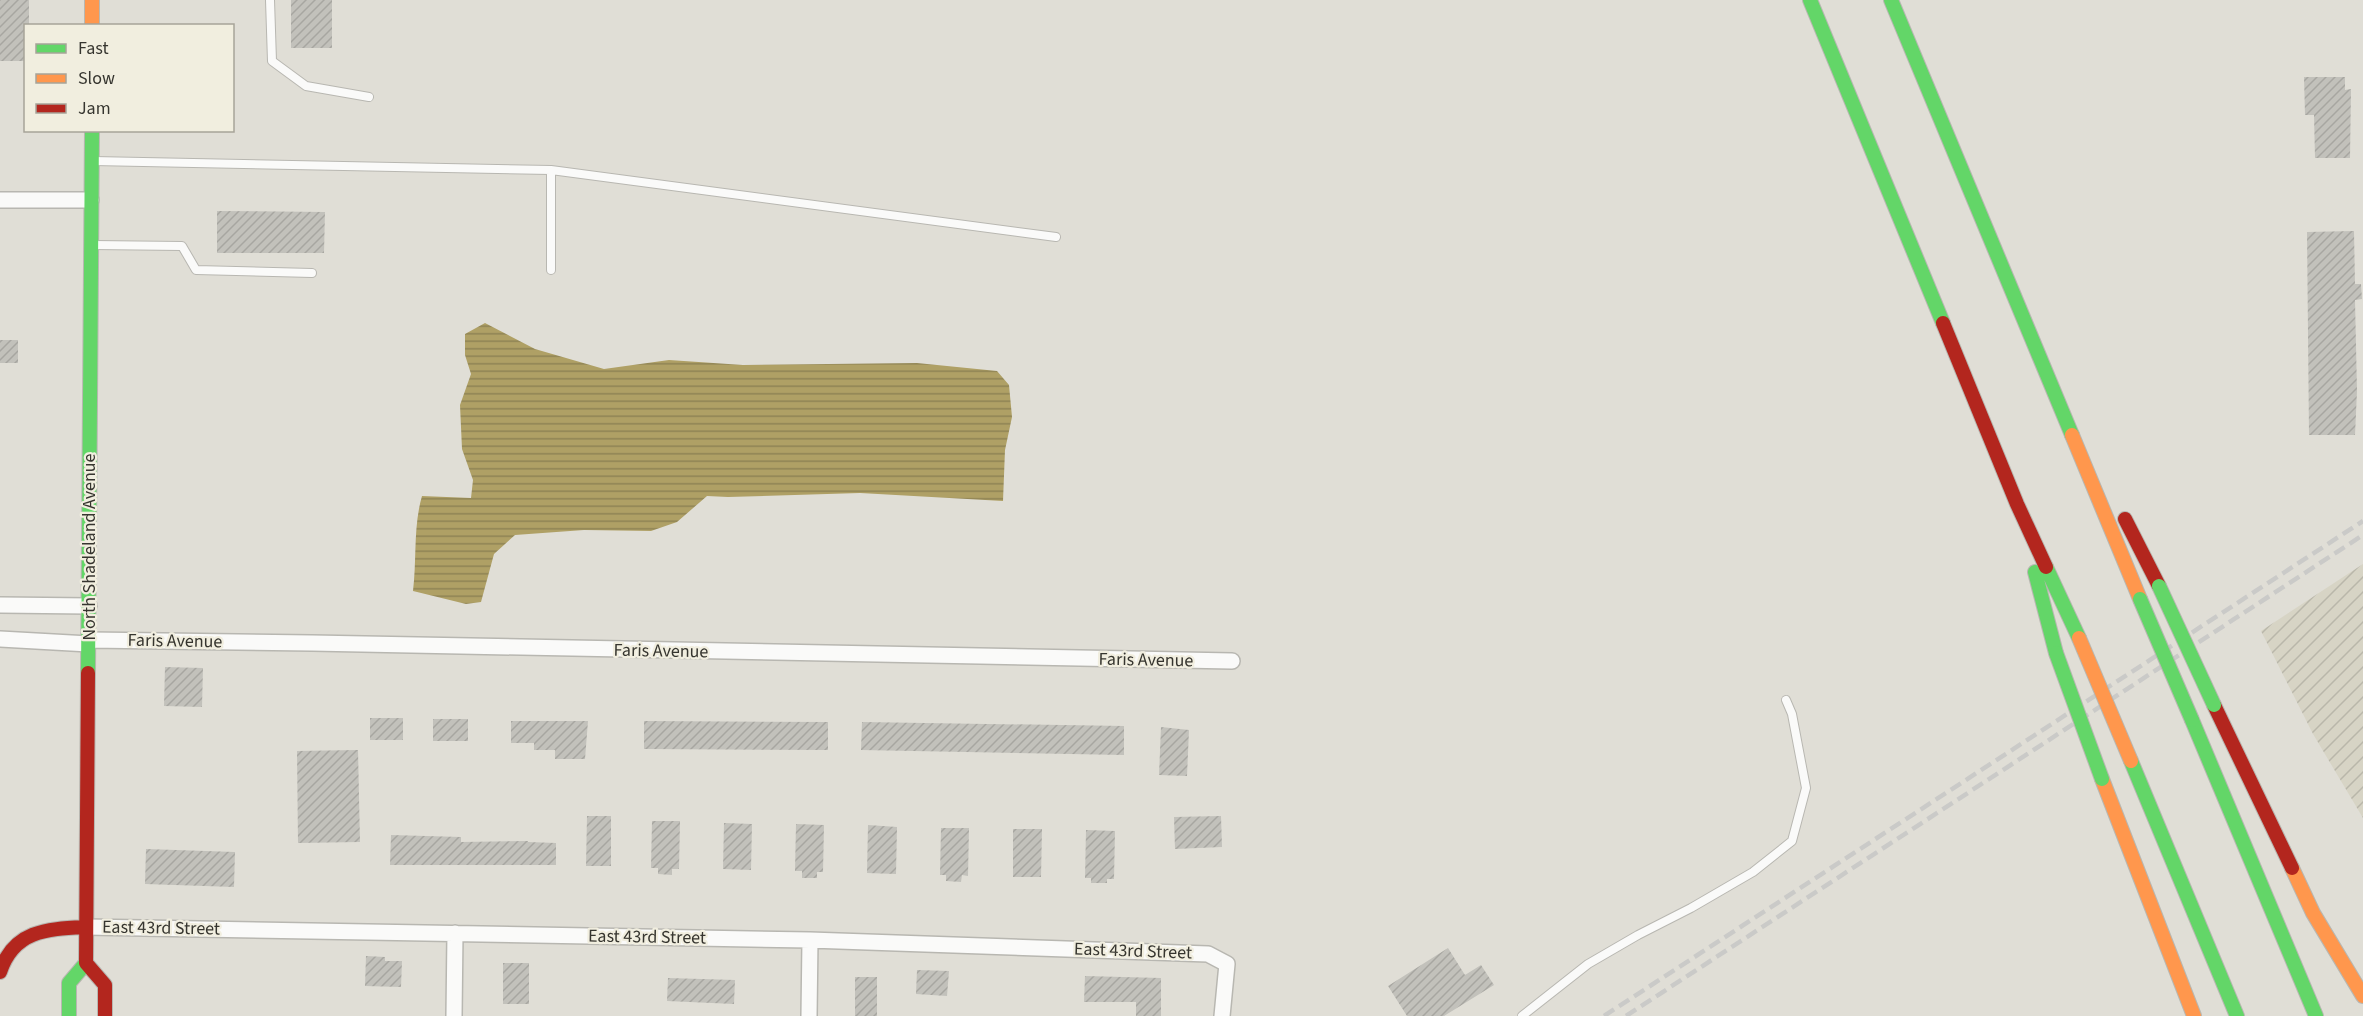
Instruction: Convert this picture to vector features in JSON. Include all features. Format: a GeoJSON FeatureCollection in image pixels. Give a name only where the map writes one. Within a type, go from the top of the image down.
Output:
{"type":"FeatureCollection","features":[{"type":"Feature","properties":{"kind":"main road"},"geometry":{"type":"LineString","coordinates":[[92,0],[92,24]]}},
{"type":"Feature","properties":{"kind":"main road"},"geometry":{"type":"LineString","coordinates":[[1810,0],[2018,504],[2079,638],[2237,1016]]}},
{"type":"Feature","properties":{"kind":"main road"},"geometry":{"type":"LineString","coordinates":[[1891,0],[2316,1016]]}},
{"type":"Feature","properties":{"kind":"main road","name":"North Shadeland Avenue"},"geometry":{"type":"LineString","coordinates":[[86,963],[92,132]]}},
{"type":"Feature","properties":{"kind":"main road"},"geometry":{"type":"LineString","coordinates":[[2030,331],[2110,490]]}},
{"type":"Feature","properties":{"kind":"main road"},"geometry":{"type":"LineString","coordinates":[[2018,504],[2056,653],[2194,1016]]}},
{"type":"Feature","properties":{"kind":"main road"},"geometry":{"type":"LineString","coordinates":[[2121,512],[2159,586],[2313,913],[2363,996]]}},
{"type":"Feature","properties":{"kind":"main road"},"geometry":{"type":"LineString","coordinates":[[0,972],[2,960],[9,951],[21,940],[36,932],[86,927]]}},
{"type":"Feature","properties":{"kind":"main road"},"geometry":{"type":"LineString","coordinates":[[69,1016],[69,983],[86,963],[105,985],[105,1016]]}},
{"type":"Feature","properties":{"kind":"street"},"geometry":{"type":"LineString","coordinates":[[0,200],[91,200]]}},
{"type":"Feature","properties":{"kind":"street"},"geometry":{"type":"LineString","coordinates":[[0,605],[89,606]]}},
{"type":"Feature","properties":{"kind":"street","name":"Faris Avenue"},"geometry":{"type":"LineString","coordinates":[[0,639],[1232,661]]}},
{"type":"Feature","properties":{"kind":"street","name":"East 43rd Street"},"geometry":{"type":"LineString","coordinates":[[86,927],[810,940],[1208,954],[1227,964],[1222,1016]]}},
{"type":"Feature","properties":{"kind":"street"},"geometry":{"type":"LineString","coordinates":[[454,1016],[455,933]]}},
{"type":"Feature","properties":{"kind":"street"},"geometry":{"type":"LineString","coordinates":[[809,1016],[810,940]]}},
{"type":"Feature","properties":{"kind":"lane"},"geometry":{"type":"LineString","coordinates":[[270,0],[272,61],[306,87],[369,97]]}},
{"type":"Feature","properties":{"kind":"lane"},"geometry":{"type":"LineString","coordinates":[[92,161],[550,170],[1056,237]]}},
{"type":"Feature","properties":{"kind":"lane"},"geometry":{"type":"LineString","coordinates":[[550,170],[551,270]]}},
{"type":"Feature","properties":{"kind":"lane"},"geometry":{"type":"LineString","coordinates":[[91,245],[182,246],[196,270],[312,273]]}},
{"type":"Feature","properties":{"kind":"lane"},"geometry":{"type":"LineString","coordinates":[[1522,1016],[1588,964],[1638,934],[1691,908],[1753,872],[1792,841],[1806,788],[1802,756],[1792,714],[1786,700]]}},
{"type":"Feature","properties":{"kind":"shaded area"},"geometry":{"type":"Polygon","coordinates":[[[485,323],[535,349],[604,369],[669,360],[743,365],[917,363],[997,371],[1009,385],[1012,417],[1005,450],[1003,501],[860,493],[707,496],[677,522],[651,531],[584,530],[515,535],[494,554],[481,602],[466,604],[413,591],[417,519],[422,496],[471,498],[473,480],[462,449],[460,405],[471,374],[465,355],[465,334],[485,323]]]}},
{"type":"Feature","properties":{"kind":"shaded area"},"geometry":{"type":"Polygon","coordinates":[[[2363,564],[2363,818],[2313,734],[2261,631],[2363,564]]]}},
{"type":"Feature","properties":{"kind":"building"},"geometry":{"type":"Polygon","coordinates":[[[0,0],[29,0],[29,24],[24,24],[24,61],[0,61],[0,0]]]}},
{"type":"Feature","properties":{"kind":"building"},"geometry":{"type":"Polygon","coordinates":[[[291,0],[332,0],[332,48],[291,48],[291,0]]]}},
{"type":"Feature","properties":{"kind":"building"},"geometry":{"type":"Polygon","coordinates":[[[2304,77],[2345,77],[2345,90],[2351,89],[2350,158],[2315,158],[2314,115],[2305,115],[2304,77]]]}},
{"type":"Feature","properties":{"kind":"building"},"geometry":{"type":"Polygon","coordinates":[[[217,211],[325,212],[324,253],[217,253],[217,211]]]}},
{"type":"Feature","properties":{"kind":"building"},"geometry":{"type":"Polygon","coordinates":[[[2354,231],[2355,284],[2361,284],[2362,299],[2355,300],[2357,391],[2355,435],[2309,435],[2307,232],[2354,231]]]}},
{"type":"Feature","properties":{"kind":"building"},"geometry":{"type":"Polygon","coordinates":[[[0,340],[18,340],[18,363],[0,363],[0,340]]]}},
{"type":"Feature","properties":{"kind":"building"},"geometry":{"type":"Polygon","coordinates":[[[165,667],[203,668],[202,707],[164,706],[165,667]]]}},
{"type":"Feature","properties":{"kind":"building"},"geometry":{"type":"Polygon","coordinates":[[[370,718],[403,718],[403,740],[370,740],[370,718]]]}},
{"type":"Feature","properties":{"kind":"building"},"geometry":{"type":"Polygon","coordinates":[[[433,719],[468,719],[468,741],[433,741],[433,719]]]}},
{"type":"Feature","properties":{"kind":"building"},"geometry":{"type":"Polygon","coordinates":[[[511,721],[588,721],[585,759],[555,759],[555,750],[534,750],[534,743],[511,743],[511,721]]]}},
{"type":"Feature","properties":{"kind":"building"},"geometry":{"type":"Polygon","coordinates":[[[644,721],[828,722],[828,750],[644,749],[644,721]]]}},
{"type":"Feature","properties":{"kind":"building"},"geometry":{"type":"Polygon","coordinates":[[[862,722],[1124,726],[1124,755],[861,750],[862,722]]]}},
{"type":"Feature","properties":{"kind":"building"},"geometry":{"type":"Polygon","coordinates":[[[1161,727],[1189,730],[1187,776],[1159,775],[1161,727]]]}},
{"type":"Feature","properties":{"kind":"building"},"geometry":{"type":"Polygon","coordinates":[[[358,750],[360,842],[298,843],[297,751],[358,750]]]}},
{"type":"Feature","properties":{"kind":"building"},"geometry":{"type":"Polygon","coordinates":[[[587,816],[611,816],[611,866],[586,866],[587,816]]]}},
{"type":"Feature","properties":{"kind":"building"},"geometry":{"type":"Polygon","coordinates":[[[1221,816],[1222,847],[1175,849],[1174,817],[1221,816]]]}},
{"type":"Feature","properties":{"kind":"building"},"geometry":{"type":"Polygon","coordinates":[[[652,821],[680,821],[679,869],[672,869],[672,875],[658,874],[658,868],[651,868],[652,821]]]}},
{"type":"Feature","properties":{"kind":"building"},"geometry":{"type":"Polygon","coordinates":[[[724,823],[752,824],[751,870],[723,869],[724,823]]]}},
{"type":"Feature","properties":{"kind":"building"},"geometry":{"type":"Polygon","coordinates":[[[796,824],[824,825],[823,872],[817,872],[817,878],[802,878],[802,871],[795,871],[796,824]]]}},
{"type":"Feature","properties":{"kind":"building"},"geometry":{"type":"Polygon","coordinates":[[[868,825],[897,827],[896,874],[867,873],[868,825]]]}},
{"type":"Feature","properties":{"kind":"building"},"geometry":{"type":"Polygon","coordinates":[[[941,828],[969,828],[968,876],[962,875],[961,882],[946,881],[946,875],[940,875],[941,828]]]}},
{"type":"Feature","properties":{"kind":"building"},"geometry":{"type":"Polygon","coordinates":[[[1013,829],[1042,829],[1041,877],[1013,877],[1013,829]]]}},
{"type":"Feature","properties":{"kind":"building"},"geometry":{"type":"Polygon","coordinates":[[[1086,830],[1115,831],[1114,879],[1107,879],[1107,883],[1091,883],[1091,878],[1085,878],[1086,830]]]}},
{"type":"Feature","properties":{"kind":"building"},"geometry":{"type":"Polygon","coordinates":[[[391,835],[461,837],[461,842],[556,843],[556,865],[390,865],[391,835]]]}},
{"type":"Feature","properties":{"kind":"building"},"geometry":{"type":"Polygon","coordinates":[[[146,849],[235,852],[234,887],[145,884],[146,849]]]}},
{"type":"Feature","properties":{"kind":"building"},"geometry":{"type":"Polygon","coordinates":[[[1448,948],[1465,975],[1481,965],[1494,985],[1444,1016],[1407,1016],[1388,986],[1448,948]]]}},
{"type":"Feature","properties":{"kind":"building"},"geometry":{"type":"Polygon","coordinates":[[[366,956],[385,957],[385,961],[402,961],[401,987],[365,986],[366,956]]]}},
{"type":"Feature","properties":{"kind":"building"},"geometry":{"type":"Polygon","coordinates":[[[503,963],[529,963],[529,1004],[503,1004],[503,963]]]}},
{"type":"Feature","properties":{"kind":"building"},"geometry":{"type":"Polygon","coordinates":[[[917,970],[949,971],[947,996],[916,994],[917,970]]]}},
{"type":"Feature","properties":{"kind":"building"},"geometry":{"type":"Polygon","coordinates":[[[1085,976],[1161,978],[1161,1016],[1136,1016],[1136,1002],[1084,1002],[1085,976]]]}},
{"type":"Feature","properties":{"kind":"building"},"geometry":{"type":"Polygon","coordinates":[[[855,977],[877,977],[877,1016],[855,1016],[855,977]]]}},
{"type":"Feature","properties":{"kind":"building"},"geometry":{"type":"Polygon","coordinates":[[[668,978],[735,980],[734,1004],[667,1001],[668,978]]]}},
{"type":"Feature","properties":{"kind":"railway"},"geometry":{"type":"LineString","coordinates":[[1604,1016],[2363,521]]}},
{"type":"Feature","properties":{"kind":"railway"},"geometry":{"type":"LineString","coordinates":[[1626,1016],[2363,535]]}},
{"type":"Feature","properties":{"kind":"traffic: fast"},"geometry":{"type":"LineString","coordinates":[[1810,0],[1943,323]]}},
{"type":"Feature","properties":{"kind":"traffic: fast"},"geometry":{"type":"LineString","coordinates":[[1891,0],[2072,435]]}},
{"type":"Feature","properties":{"kind":"traffic: fast"},"geometry":{"type":"LineString","coordinates":[[88,673],[92,132]]}},
{"type":"Feature","properties":{"kind":"traffic: fast"},"geometry":{"type":"LineString","coordinates":[[2046,567],[2079,638]]}},
{"type":"Feature","properties":{"kind":"traffic: fast"},"geometry":{"type":"LineString","coordinates":[[2035,572],[2056,653]]}},
{"type":"Feature","properties":{"kind":"traffic: fast"},"geometry":{"type":"LineString","coordinates":[[2159,586],[2214,705]]}},
{"type":"Feature","properties":{"kind":"traffic: fast"},"geometry":{"type":"LineString","coordinates":[[2140,599],[2192,720]]}},
{"type":"Feature","properties":{"kind":"traffic: fast"},"geometry":{"type":"LineString","coordinates":[[2056,653],[2102,779]]}},
{"type":"Feature","properties":{"kind":"traffic: fast"},"geometry":{"type":"LineString","coordinates":[[2192,720],[2316,1016]]}},
{"type":"Feature","properties":{"kind":"traffic: fast"},"geometry":{"type":"LineString","coordinates":[[2131,761],[2237,1016]]}},
{"type":"Feature","properties":{"kind":"traffic: fast"},"geometry":{"type":"LineString","coordinates":[[69,1016],[69,983],[86,963]]}},
{"type":"Feature","properties":{"kind":"traffic: slow"},"geometry":{"type":"LineString","coordinates":[[92,0],[92,24]]}},
{"type":"Feature","properties":{"kind":"traffic: slow"},"geometry":{"type":"LineString","coordinates":[[2072,435],[2140,599]]}},
{"type":"Feature","properties":{"kind":"traffic: slow"},"geometry":{"type":"LineString","coordinates":[[2079,638],[2131,761]]}},
{"type":"Feature","properties":{"kind":"traffic: slow"},"geometry":{"type":"LineString","coordinates":[[2102,779],[2194,1016]]}},
{"type":"Feature","properties":{"kind":"traffic: slow"},"geometry":{"type":"LineString","coordinates":[[2292,868],[2313,913],[2363,996]]}},
{"type":"Feature","properties":{"kind":"traffic: jam"},"geometry":{"type":"LineString","coordinates":[[1943,323],[2017,504],[2046,567]]}},
{"type":"Feature","properties":{"kind":"traffic: jam"},"geometry":{"type":"LineString","coordinates":[[2125,519],[2159,586]]}},
{"type":"Feature","properties":{"kind":"traffic: jam"},"geometry":{"type":"LineString","coordinates":[[88,673],[86,963],[105,985],[105,1016]]}},
{"type":"Feature","properties":{"kind":"traffic: jam"},"geometry":{"type":"LineString","coordinates":[[2214,705],[2292,868]]}},
{"type":"Feature","properties":{"kind":"traffic: jam"},"geometry":{"type":"LineString","coordinates":[[0,972],[6,958],[14,948],[34,934],[86,927]]}}]}
